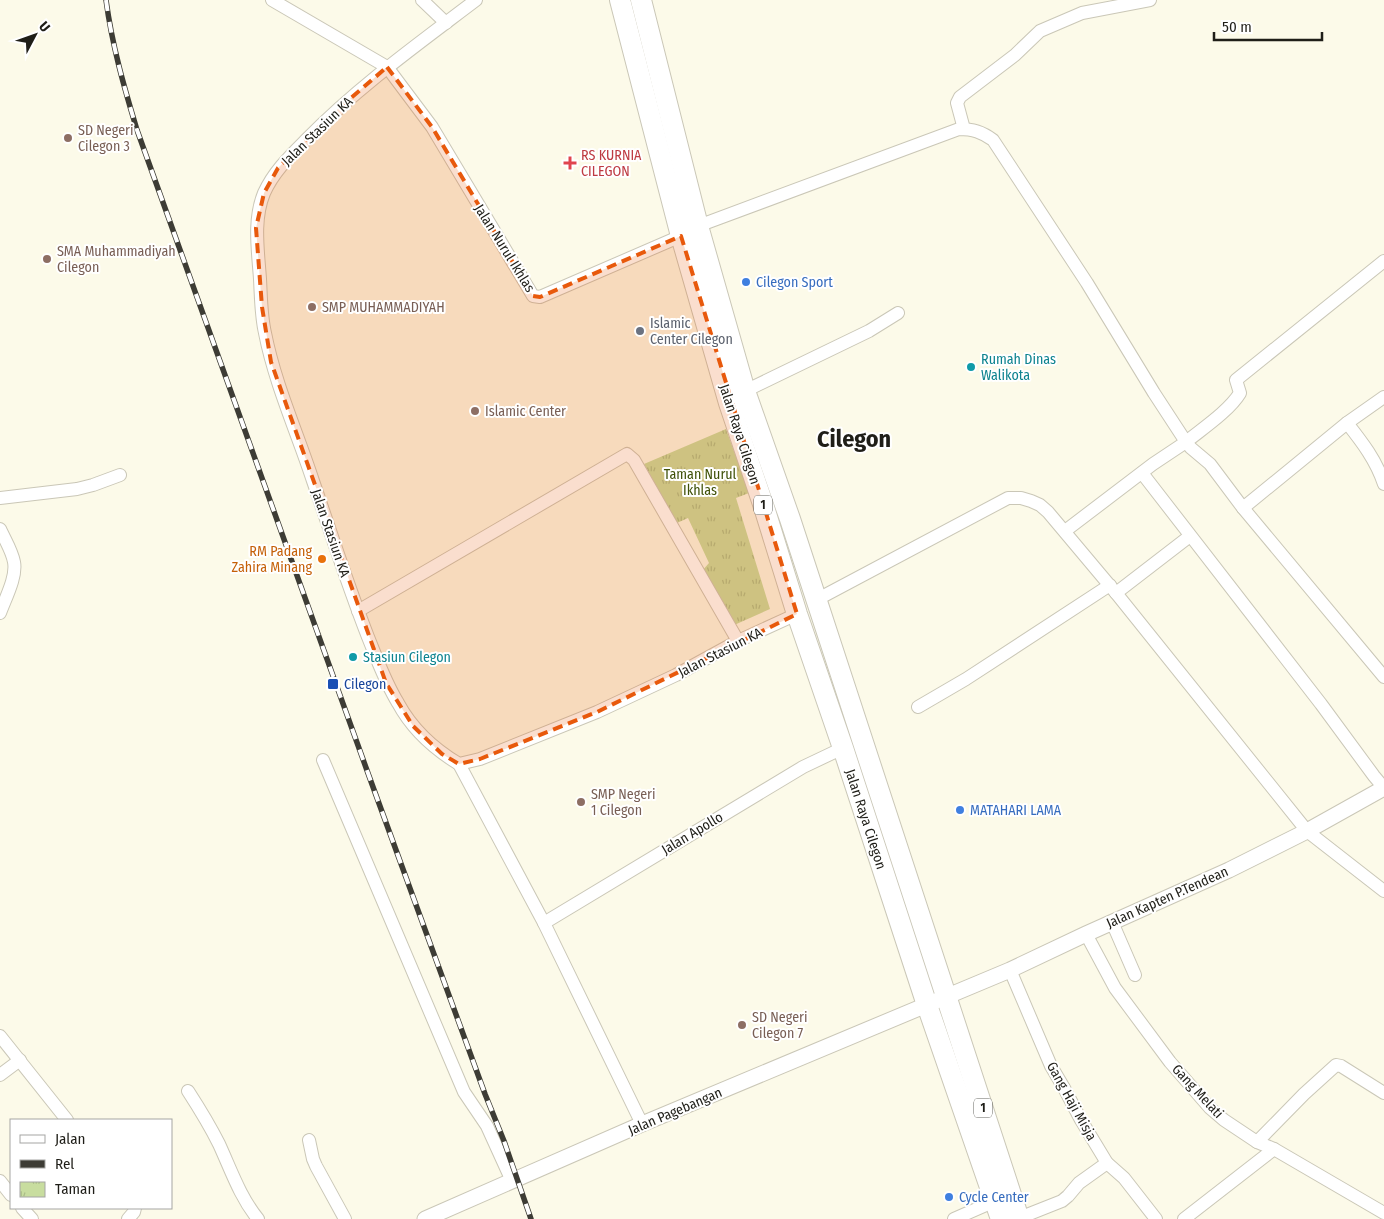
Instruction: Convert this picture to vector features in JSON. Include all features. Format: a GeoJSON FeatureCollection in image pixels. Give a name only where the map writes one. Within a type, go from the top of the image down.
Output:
{"type":"FeatureCollection","features":[{"type":"Feature","properties":{"kind":"highway","name":"Jalan Raya Cilegon"},"geometry":{"type":"LineString","coordinates":[[620,0],[680,236],[728,402],[927,1005]]}},
{"type":"Feature","properties":{"kind":"highway","name":"Jalan Raya Cilegon"},"geometry":{"type":"LineString","coordinates":[[641,0],[698,226],[745,391],[816,600],[946,997]]}},
{"type":"Feature","properties":{"kind":"highway"},"geometry":{"type":"LineString","coordinates":[[763,504],[782,498]]}},
{"type":"Feature","properties":{"kind":"highway","name":"1"},"geometry":{"type":"LineString","coordinates":[[946,997],[1019,1219]]}},
{"type":"Feature","properties":{"kind":"highway","name":"1"},"geometry":{"type":"LineString","coordinates":[[927,1005],[998,1210]]}},
{"type":"Feature","properties":{"kind":"street"},"geometry":{"type":"LineString","coordinates":[[272,0],[388,67]]}},
{"type":"Feature","properties":{"kind":"street"},"geometry":{"type":"LineString","coordinates":[[422,0],[446,23]]}},
{"type":"Feature","properties":{"kind":"street","name":"Jalan Stasiun KA"},"geometry":{"type":"LineString","coordinates":[[476,0],[388,67],[331,115],[278,168],[264,193],[256,228],[263,322],[271,362],[358,611],[386,683],[413,726],[442,754],[459,764],[480,759],[597,712],[676,675],[738,641],[797,614]]}},
{"type":"Feature","properties":{"kind":"street"},"geometry":{"type":"LineString","coordinates":[[964,129],[957,103],[960,97],[1015,55],[1040,31],[1082,13],[1150,0]]}},
{"type":"Feature","properties":{"kind":"street","name":"Jalan Nurul Ikhlas"},"geometry":{"type":"LineString","coordinates":[[388,67],[432,127],[532,296],[540,298],[680,236]]}},
{"type":"Feature","properties":{"kind":"street"},"geometry":{"type":"LineString","coordinates":[[698,226],[959,129],[983,133],[993,140],[1087,283],[1186,442],[1210,464],[1243,508],[1384,677]]}},
{"type":"Feature","properties":{"kind":"street"},"geometry":{"type":"LineString","coordinates":[[1065,531],[1186,442],[1236,398],[1240,393],[1236,380],[1239,376],[1384,261]]}},
{"type":"Feature","properties":{"kind":"street"},"geometry":{"type":"LineString","coordinates":[[745,391],[869,331],[898,313]]}},
{"type":"Feature","properties":{"kind":"street"},"geometry":{"type":"LineString","coordinates":[[1243,508],[1347,423],[1384,397]]}},
{"type":"Feature","properties":{"kind":"street"},"geometry":{"type":"LineString","coordinates":[[1347,423],[1369,452],[1384,484]]}},
{"type":"Feature","properties":{"kind":"street"},"geometry":{"type":"LineString","coordinates":[[358,611],[627,454],[634,460],[738,641]]}},
{"type":"Feature","properties":{"kind":"street"},"geometry":{"type":"LineString","coordinates":[[1142,473],[1384,788]]}},
{"type":"Feature","properties":{"kind":"street"},"geometry":{"type":"LineString","coordinates":[[0,498],[77,489],[120,475]]}},
{"type":"Feature","properties":{"kind":"street"},"geometry":{"type":"LineString","coordinates":[[816,600],[1008,498],[1021,498],[1040,505],[1065,531],[1113,589],[1307,830],[1384,891]]}},
{"type":"Feature","properties":{"kind":"street"},"geometry":{"type":"LineString","coordinates":[[0,529],[10,550],[15,569],[0,613]]}},
{"type":"Feature","properties":{"kind":"street"},"geometry":{"type":"LineString","coordinates":[[918,707],[1113,589],[1190,536]]}},
{"type":"Feature","properties":{"kind":"street","name":"Jalan Apollo"},"geometry":{"type":"LineString","coordinates":[[544,923],[803,767],[843,748]]}},
{"type":"Feature","properties":{"kind":"street"},"geometry":{"type":"LineString","coordinates":[[323,760],[464,1092],[487,1126],[512,1181]]}},
{"type":"Feature","properties":{"kind":"street"},"geometry":{"type":"LineString","coordinates":[[459,764],[544,923],[642,1124]]}},
{"type":"Feature","properties":{"kind":"street","name":"Jalan Kapten P.Tendean"},"geometry":{"type":"LineString","coordinates":[[946,997],[1010,970],[1229,870],[1384,788]]}},
{"type":"Feature","properties":{"kind":"street"},"geometry":{"type":"LineString","coordinates":[[1112,922],[1135,975]]}},
{"type":"Feature","properties":{"kind":"street","name":"Gang Melati"},"geometry":{"type":"LineString","coordinates":[[1086,934],[1115,988],[1170,1062],[1210,1108],[1224,1120],[1258,1142],[1384,1213]]}},
{"type":"Feature","properties":{"kind":"street","name":"Gang Haji Misja"},"geometry":{"type":"LineString","coordinates":[[1010,970],[1051,1066],[1107,1163],[1124,1178],[1156,1219]]}},
{"type":"Feature","properties":{"kind":"street","name":"Jalan Pagebangan"},"geometry":{"type":"LineString","coordinates":[[425,1219],[642,1124],[946,997]]}},
{"type":"Feature","properties":{"kind":"street"},"geometry":{"type":"LineString","coordinates":[[0,1036],[66,1119]]}},
{"type":"Feature","properties":{"kind":"street"},"geometry":{"type":"LineString","coordinates":[[0,1076],[20,1060]]}},
{"type":"Feature","properties":{"kind":"street"},"geometry":{"type":"LineString","coordinates":[[1258,1142],[1304,1094],[1336,1065],[1341,1066],[1384,1093]]}},
{"type":"Feature","properties":{"kind":"street"},"geometry":{"type":"LineString","coordinates":[[188,1091],[208,1123],[247,1204],[258,1219]]}},
{"type":"Feature","properties":{"kind":"street"},"geometry":{"type":"LineString","coordinates":[[309,1140],[316,1166],[345,1219]]}},
{"type":"Feature","properties":{"kind":"street"},"geometry":{"type":"LineString","coordinates":[[1184,1219],[1274,1150]]}},
{"type":"Feature","properties":{"kind":"street"},"geometry":{"type":"LineString","coordinates":[[1019,1219],[1062,1200],[1079,1183],[1107,1163]]}},
{"type":"Feature","properties":{"kind":"street"},"geometry":{"type":"LineString","coordinates":[[0,1181],[10,1194]]}},
{"type":"Feature","properties":{"kind":"street"},"geometry":{"type":"LineString","coordinates":[[23,1209],[32,1219]]}},
{"type":"Feature","properties":{"kind":"street"},"geometry":{"type":"LineString","coordinates":[[954,1219],[998,1210]]}},
{"type":"Feature","properties":{"kind":"highlighted area"},"geometry":{"type":"Polygon","coordinates":[[[387,67],[432,127],[533,296],[540,297],[681,236],[797,614],[597,712],[480,759],[459,764],[442,754],[413,726],[386,683],[271,362],[262,307],[256,228],[264,193],[278,168],[331,115],[387,67]]]}},
{"type":"Feature","properties":{"kind":"green space","name":"Taman Nurul Ikhlas"},"geometry":{"type":"Polygon","coordinates":[[[726,429],[749,493],[736,498],[770,609],[732,626],[702,571],[709,563],[688,518],[677,523],[644,464],[726,429]]]}},
{"type":"Feature","properties":{"kind":"railway"},"geometry":{"type":"LineString","coordinates":[[106,0],[119,66],[137,130],[369,776],[531,1219]]}},
{"type":"Feature","properties":{"kind":"place","name":"SD Negeri Cilegon 3"},"geometry":{"type":"Point","coordinates":[68,138]}},
{"type":"Feature","properties":{"kind":"place","name":"RS KURNIA CILEGON"},"geometry":{"type":"Point","coordinates":[570,163]}},
{"type":"Feature","properties":{"kind":"place","name":"SMA Muhammadiyah Cilegon"},"geometry":{"type":"Point","coordinates":[47,259]}},
{"type":"Feature","properties":{"kind":"place","name":"Cilegon Sport"},"geometry":{"type":"Point","coordinates":[746,282]}},
{"type":"Feature","properties":{"kind":"place","name":"SMP MUHAMMADIYAH"},"geometry":{"type":"Point","coordinates":[312,307]}},
{"type":"Feature","properties":{"kind":"place","name":"Islamic Center Cilegon"},"geometry":{"type":"Point","coordinates":[640,331]}},
{"type":"Feature","properties":{"kind":"place","name":"Rumah Dinas Walikota"},"geometry":{"type":"Point","coordinates":[971,367]}},
{"type":"Feature","properties":{"kind":"place","name":"Islamic Center"},"geometry":{"type":"Point","coordinates":[475,411]}},
{"type":"Feature","properties":{"kind":"place","name":"RM Padang Zahira Minang"},"geometry":{"type":"Point","coordinates":[322,559]}},
{"type":"Feature","properties":{"kind":"place","name":"Stasiun Cilegon"},"geometry":{"type":"Point","coordinates":[353,657]}},
{"type":"Feature","properties":{"kind":"place","name":"Cilegon"},"geometry":{"type":"Point","coordinates":[333,684]}},
{"type":"Feature","properties":{"kind":"place","name":"SMP Negeri 1 Cilegon"},"geometry":{"type":"Point","coordinates":[581,802]}},
{"type":"Feature","properties":{"kind":"place","name":"MATAHARI LAMA"},"geometry":{"type":"Point","coordinates":[960,810]}},
{"type":"Feature","properties":{"kind":"place","name":"SD Negeri Cilegon 7"},"geometry":{"type":"Point","coordinates":[742,1025]}},
{"type":"Feature","properties":{"kind":"place","name":"Cycle Center"},"geometry":{"type":"Point","coordinates":[949,1197]}},
{"type":"Feature","properties":{"kind":"district","name":"Cilegon"},"geometry":{"type":"Point","coordinates":[854,439]}}]}
